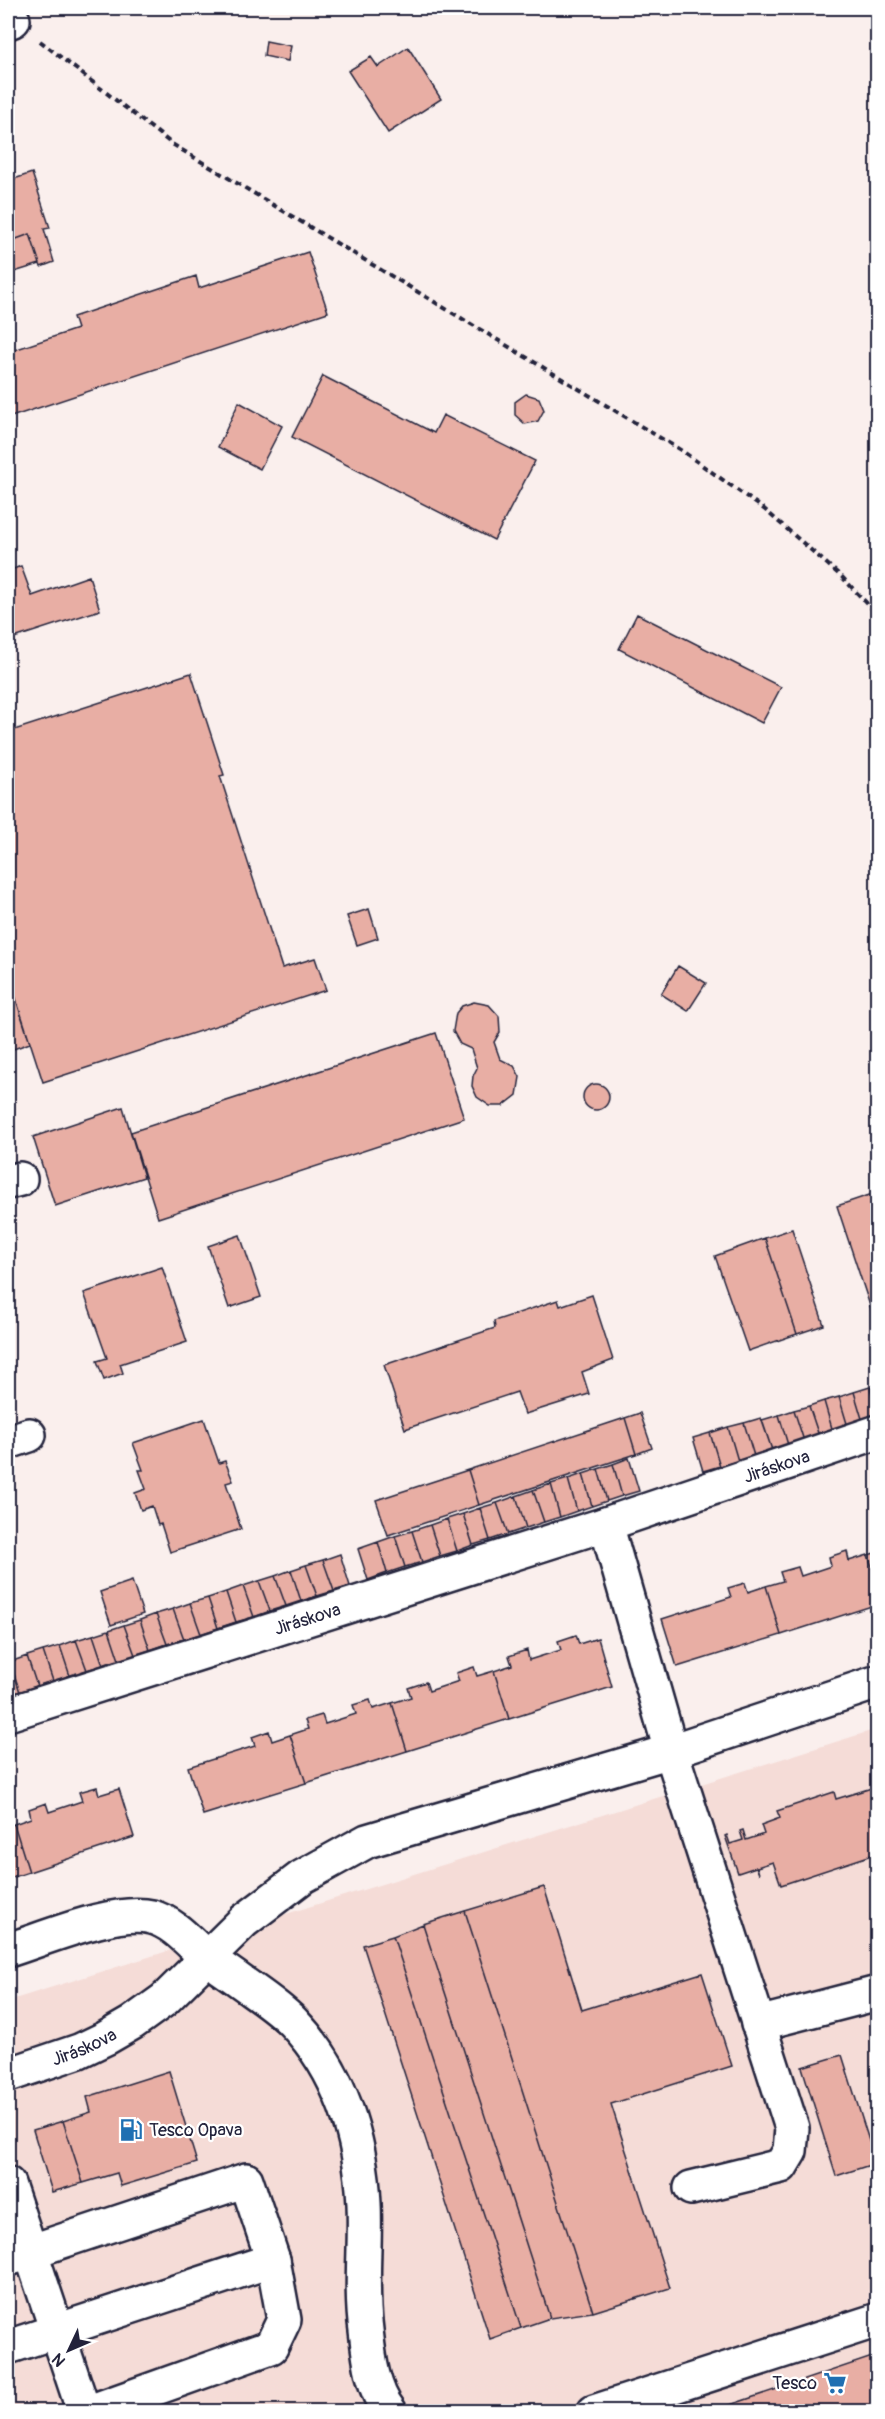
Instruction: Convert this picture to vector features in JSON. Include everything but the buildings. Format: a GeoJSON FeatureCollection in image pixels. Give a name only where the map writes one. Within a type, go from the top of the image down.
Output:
{"type":"FeatureCollection","features":[{"type":"Feature","properties":{"kind":"street","name":"Jiráskova"},"geometry":{"type":"LineString","coordinates":[[8,1714],[606,1524],[878,1432]]}},
{"type":"Feature","properties":{"kind":"street"},"geometry":{"type":"LineString","coordinates":[[606,1524],[671,1751],[792,2128],[790,2151],[781,2166],[691,2188]]}},
{"type":"Feature","properties":{"kind":"street","name":"Jiráskova"},"geometry":{"type":"LineString","coordinates":[[8,2075],[79,2051],[114,2033],[164,2000],[244,1921],[302,1877],[368,1841],[671,1751],[878,1682]]}},
{"type":"Feature","properties":{"kind":"street"},"geometry":{"type":"LineString","coordinates":[[8,1950],[99,1921],[125,1916],[152,1917],[179,1932],[206,1957],[266,1999],[292,2022],[317,2051],[334,2080],[349,2116],[359,2154],[364,2203],[364,2313],[371,2370],[390,2412]]}},
{"type":"Feature","properties":{"kind":"street"},"geometry":{"type":"LineString","coordinates":[[758,2024],[878,1993]]}},
{"type":"Feature","properties":{"kind":"street"},"geometry":{"type":"LineString","coordinates":[[19,2255],[246,2180],[273,2260],[285,2320],[271,2347],[89,2412]]}},
{"type":"Feature","properties":{"kind":"street"},"geometry":{"type":"LineString","coordinates":[[8,2184],[19,2255],[57,2331],[84,2412]]}},
{"type":"Feature","properties":{"kind":"street"},"geometry":{"type":"LineString","coordinates":[[8,2347],[273,2260]]}},
{"type":"Feature","properties":{"kind":"street"},"geometry":{"type":"LineString","coordinates":[[594,2412],[878,2319]]}},
{"type":"Feature","properties":{"kind":"path"},"geometry":{"type":"LineString","coordinates":[[10,21],[172,144],[682,451],[764,509],[842,578],[878,615]]}},
{"type":"Feature","properties":{"kind":"shaded area"},"geometry":{"type":"Polygon","coordinates":[[[877,1729],[877,2411],[8,2411],[8,2001],[877,1729]]]}},
{"type":"Feature","properties":{"kind":"place","name":"Tesco Opava"},"geometry":{"type":"Point","coordinates":[131,2130]}},
{"type":"Feature","properties":{"kind":"place","name":"Tesco"},"geometry":{"type":"Point","coordinates":[835,2383]}}]}
